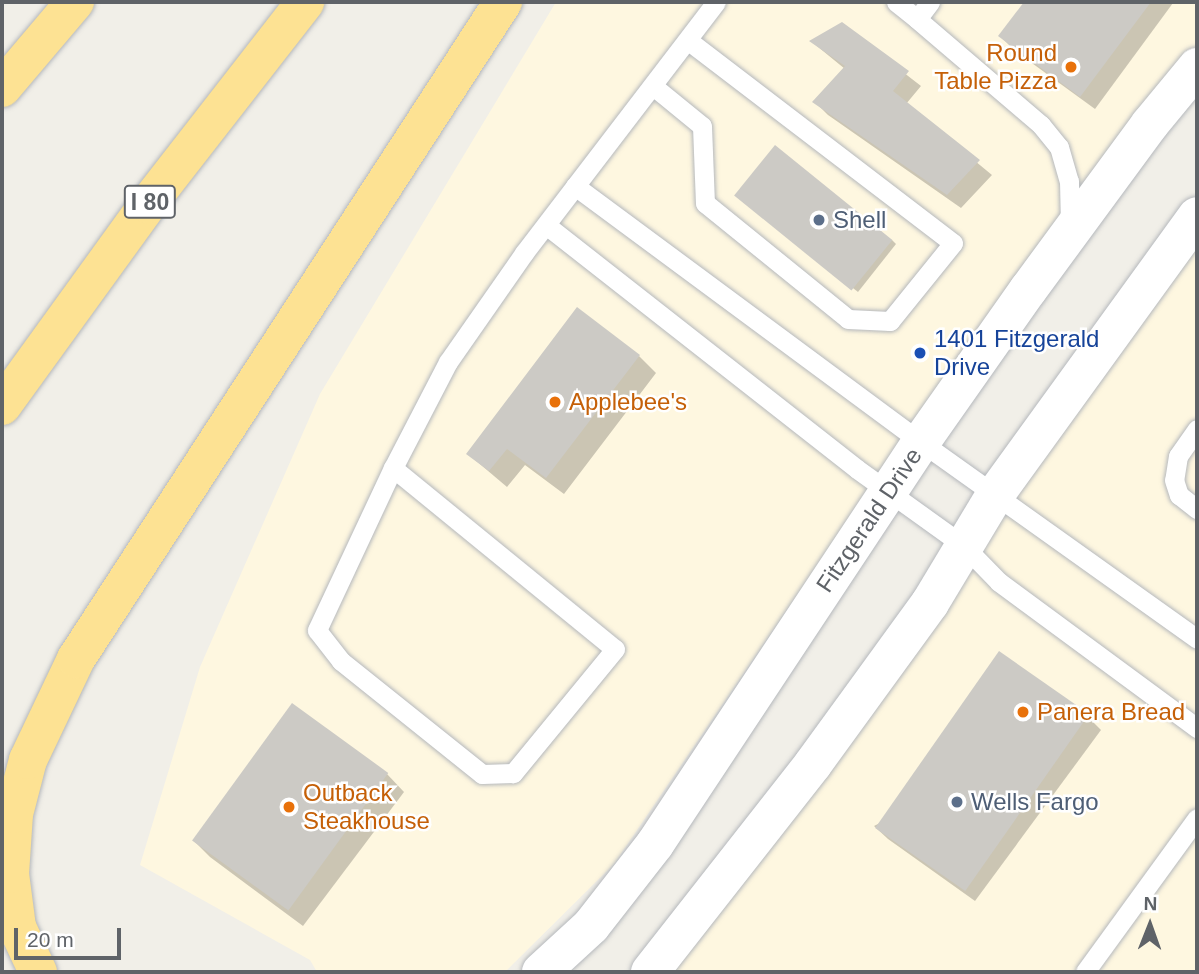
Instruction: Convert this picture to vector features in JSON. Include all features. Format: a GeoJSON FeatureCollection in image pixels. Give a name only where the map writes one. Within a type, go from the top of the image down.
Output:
{"type":"FeatureCollection","features":[{"type":"Feature","properties":{"kind":"highway"},"geometry":{"type":"LineString","coordinates":[[2,88],[75,2]]}},
{"type":"Feature","properties":{"kind":"highway","name":"I 80"},"geometry":{"type":"LineString","coordinates":[[2,406],[148,204],[305,2]]}},
{"type":"Feature","properties":{"kind":"highway"},"geometry":{"type":"LineString","coordinates":[[38,972],[18,927],[10,874],[14,814],[34,747],[76,659],[503,2]]}},
{"type":"Feature","properties":{"kind":"main road","name":"Fitzgerald Drive"},"geometry":{"type":"LineString","coordinates":[[541,972],[591,926],[655,844],[921,442],[1150,124],[1197,67]]}},
{"type":"Feature","properties":{"kind":"main road"},"geometry":{"type":"LineString","coordinates":[[650,972],[813,764],[930,603],[995,495],[1197,216]]}},
{"type":"Feature","properties":{"kind":"lane"},"geometry":{"type":"LineString","coordinates":[[393,468],[615,649],[513,774],[482,774],[341,661],[317,630],[393,468],[448,362],[545,225],[689,41],[716,2]]}},
{"type":"Feature","properties":{"kind":"lane"},"geometry":{"type":"LineString","coordinates":[[896,2],[1041,125],[1059,146],[1069,181],[1071,234]]}},
{"type":"Feature","properties":{"kind":"lane"},"geometry":{"type":"LineString","coordinates":[[917,19],[930,2]]}},
{"type":"Feature","properties":{"kind":"lane"},"geometry":{"type":"LineString","coordinates":[[653,86],[702,126],[705,203],[848,319],[890,321],[953,243],[689,41]]}},
{"type":"Feature","properties":{"kind":"lane"},"geometry":{"type":"LineString","coordinates":[[575,186],[921,442],[1197,639]]}},
{"type":"Feature","properties":{"kind":"lane"},"geometry":{"type":"LineString","coordinates":[[545,225],[889,492],[964,546],[999,582],[1197,728]]}},
{"type":"Feature","properties":{"kind":"lane"},"geometry":{"type":"LineString","coordinates":[[1197,429],[1178,456],[1174,480],[1179,495],[1197,509]]}},
{"type":"Feature","properties":{"kind":"lane"},"geometry":{"type":"LineString","coordinates":[[1085,972],[1197,818]]}},
{"type":"Feature","properties":{"kind":"shaded area"},"geometry":{"type":"Polygon","coordinates":[[[556,2],[1197,2],[1197,68],[860,502],[614,864],[505,972],[317,972],[310,960],[140,865],[200,667],[320,394],[556,2]]]}},
{"type":"Feature","properties":{"kind":"shaded area"},"geometry":{"type":"Polygon","coordinates":[[[1197,245],[1197,972],[672,972],[1197,245]]]}},
{"type":"Feature","properties":{"kind":"building","name":"Round Table Pizza"},"geometry":{"type":"Polygon","coordinates":[[[1024,2],[1151,2],[1080,97],[998,36],[1024,2]]]}},
{"type":"Feature","properties":{"kind":"building"},"geometry":{"type":"Polygon","coordinates":[[[842,22],[909,71],[893,91],[980,160],[947,195],[812,102],[845,66],[809,41],[842,22]]]}},
{"type":"Feature","properties":{"kind":"building"},"geometry":{"type":"Polygon","coordinates":[[[775,145],[892,240],[851,291],[734,196],[775,145]]]}},
{"type":"Feature","properties":{"kind":"building","name":"Applebee's"},"geometry":{"type":"Polygon","coordinates":[[[577,307],[640,355],[546,478],[507,449],[489,471],[466,454],[577,307]]]}},
{"type":"Feature","properties":{"kind":"building"},"geometry":{"type":"Polygon","coordinates":[[[999,651],[1089,714],[965,891],[875,828],[999,651]]]}},
{"type":"Feature","properties":{"kind":"building","name":"Outback Steakhouse"},"geometry":{"type":"Polygon","coordinates":[[[292,703],[388,773],[288,910],[192,841],[292,703]]]}},
{"type":"Feature","properties":{"kind":"place","name":"Round Table Pizza"},"geometry":{"type":"Point","coordinates":[1071,67]}},
{"type":"Feature","properties":{"kind":"place","name":"Shell"},"geometry":{"type":"Point","coordinates":[819,220]}},
{"type":"Feature","properties":{"kind":"place","name":"1401 Fitzgerald Drive"},"geometry":{"type":"Point","coordinates":[920,353]}},
{"type":"Feature","properties":{"kind":"place","name":"Applebee's"},"geometry":{"type":"Point","coordinates":[555,402]}},
{"type":"Feature","properties":{"kind":"place","name":"Panera Bread"},"geometry":{"type":"Point","coordinates":[1023,712]}},
{"type":"Feature","properties":{"kind":"place","name":"Wells Fargo"},"geometry":{"type":"Point","coordinates":[957,802]}},
{"type":"Feature","properties":{"kind":"place","name":"Outback Steakhouse"},"geometry":{"type":"Point","coordinates":[289,807]}}]}
